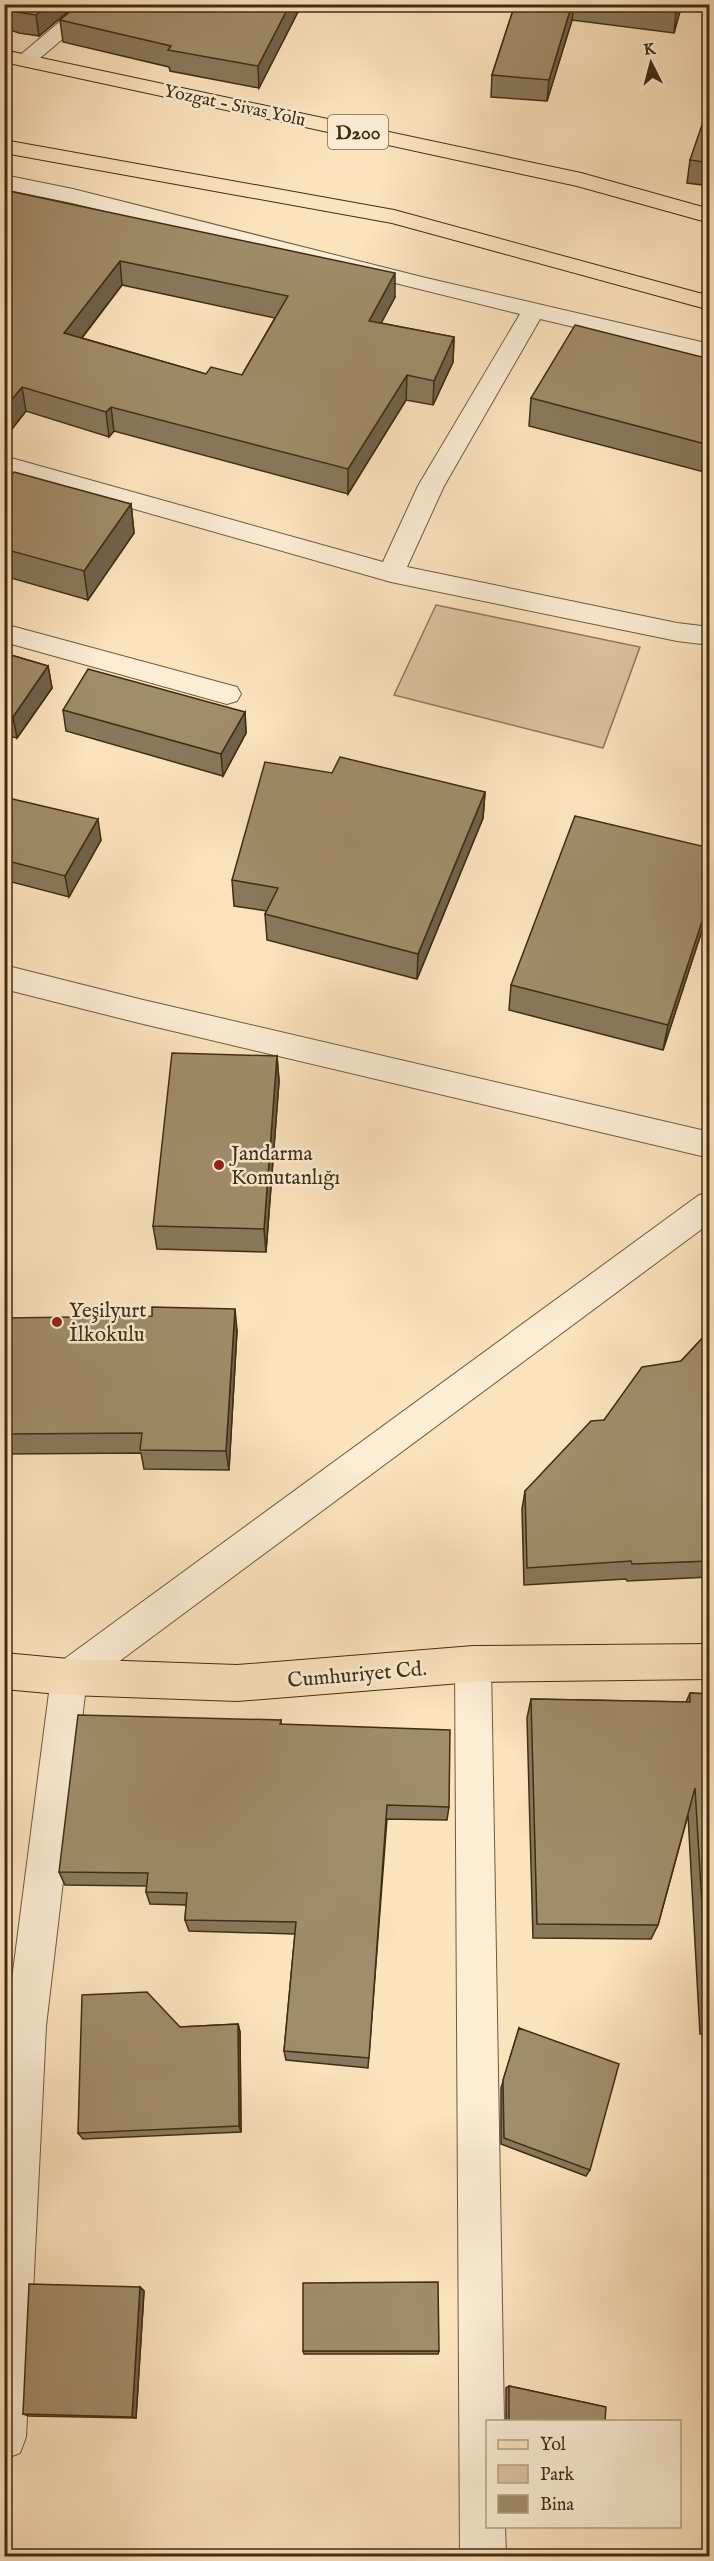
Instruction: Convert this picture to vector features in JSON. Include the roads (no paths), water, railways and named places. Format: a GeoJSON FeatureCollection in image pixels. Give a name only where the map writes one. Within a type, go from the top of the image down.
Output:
{"type":"FeatureCollection","features":[{"type":"Feature","properties":{"kind":"main road","name":"Yozgat - Sivas Yolu"},"geometry":{"type":"LineString","coordinates":[[4,57],[581,180],[710,216]]}},
{"type":"Feature","properties":{"kind":"main road"},"geometry":{"type":"LineString","coordinates":[[4,146],[394,217],[710,303]]}},
{"type":"Feature","properties":{"kind":"main road","name":"Cumhuriyet Cd."},"geometry":{"type":"LineString","coordinates":[[4,1671],[69,1677],[237,1683],[473,1664],[710,1661]]}},
{"type":"Feature","properties":{"kind":"street"},"geometry":{"type":"LineString","coordinates":[[26,60],[94,4]]}},
{"type":"Feature","properties":{"kind":"street"},"geometry":{"type":"LineString","coordinates":[[4,182],[73,196],[710,352]]}},
{"type":"Feature","properties":{"kind":"street"},"geometry":{"type":"LineString","coordinates":[[391,573],[431,486],[534,310]]}},
{"type":"Feature","properties":{"kind":"street"},"geometry":{"type":"LineString","coordinates":[[4,464],[391,573],[710,636]]}},
{"type":"Feature","properties":{"kind":"street"},"geometry":{"type":"LineString","coordinates":[[4,633],[227,694]]}},
{"type":"Feature","properties":{"kind":"street"},"geometry":{"type":"LineString","coordinates":[[4,977],[151,1014],[710,1145]]}},
{"type":"Feature","properties":{"kind":"street"},"geometry":{"type":"LineString","coordinates":[[4,2437],[26,2026],[69,1677],[710,1205]]}},
{"type":"Feature","properties":{"kind":"street"},"geometry":{"type":"LineString","coordinates":[[473,1664],[483,2556]]}},
{"type":"Feature","properties":{"kind":"place","name":"Jandarma Komutanlığı"},"geometry":{"type":"Point","coordinates":[219,1165]}},
{"type":"Feature","properties":{"kind":"place","name":"Yeşilyurt İlkokulu"},"geometry":{"type":"Point","coordinates":[57,1322]}}]}
